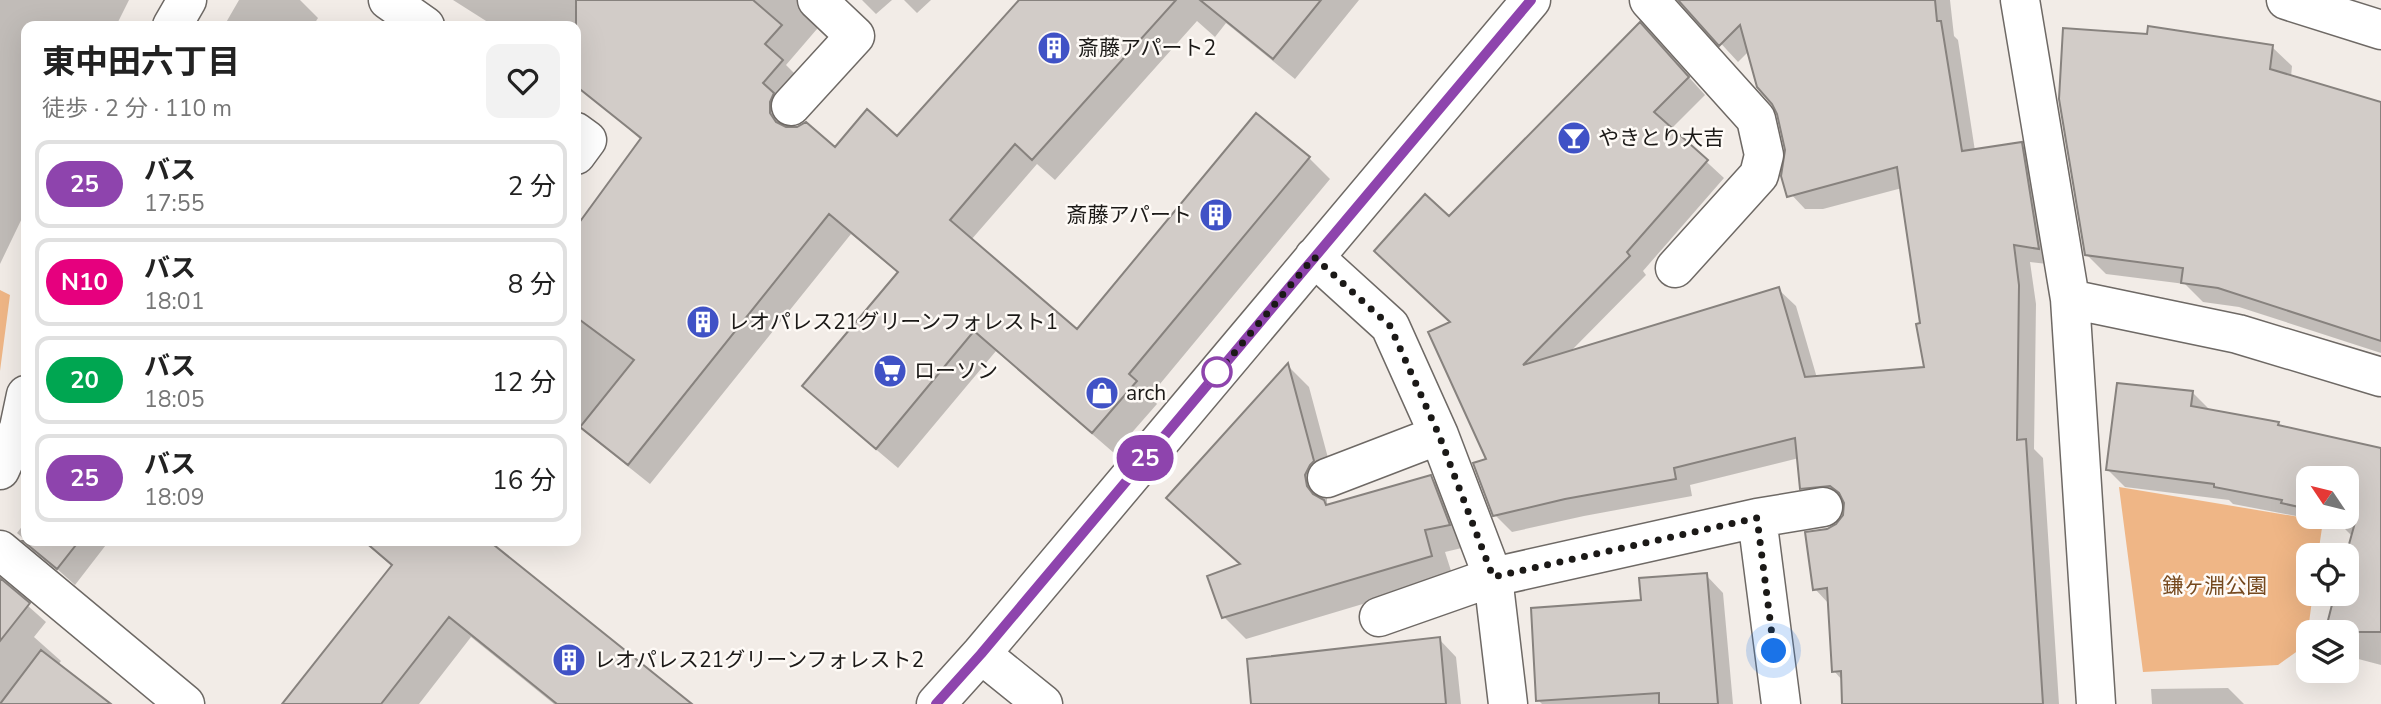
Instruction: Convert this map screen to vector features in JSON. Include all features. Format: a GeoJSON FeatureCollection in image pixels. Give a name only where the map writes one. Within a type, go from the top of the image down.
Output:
{"type":"FeatureCollection","features":[{"type":"Feature","properties":{"kind":"street"},"geometry":{"type":"LineString","coordinates":[[176,21],[187,0]]}},
{"type":"Feature","properties":{"kind":"street"},"geometry":{"type":"LineString","coordinates":[[388,0],[418,21]]}},
{"type":"Feature","properties":{"kind":"street"},"geometry":{"type":"LineString","coordinates":[[791,106],[855,36],[817,0]]}},
{"type":"Feature","properties":{"kind":"street"},"geometry":{"type":"LineString","coordinates":[[936,704],[1531,0]]}},
{"type":"Feature","properties":{"kind":"street"},"geometry":{"type":"LineString","coordinates":[[1650,0],[1756,119],[1764,155],[1759,175],[1675,268]]}},
{"type":"Feature","properties":{"kind":"street"},"geometry":{"type":"LineString","coordinates":[[2020,0],[2070,299],[2096,704]]}},
{"type":"Feature","properties":{"kind":"street"},"geometry":{"type":"LineString","coordinates":[[2286,0],[2381,30]]}},
{"type":"Feature","properties":{"kind":"street"},"geometry":{"type":"LineString","coordinates":[[581,136],[587,140],[581,148]]}},
{"type":"Feature","properties":{"kind":"street"},"geometry":{"type":"LineString","coordinates":[[1314,257],[1390,326],[1439,435],[1493,577],[1508,704]]}},
{"type":"Feature","properties":{"kind":"street"},"geometry":{"type":"LineString","coordinates":[[2070,299],[2238,334],[2381,377]]}},
{"type":"Feature","properties":{"kind":"street"},"geometry":{"type":"LineString","coordinates":[[0,470],[21,419]]}},
{"type":"Feature","properties":{"kind":"street"},"geometry":{"type":"LineString","coordinates":[[1327,478],[1439,435]]}},
{"type":"Feature","properties":{"kind":"street"},"geometry":{"type":"LineString","coordinates":[[1379,617],[1493,577],[1757,518],[1823,507]]}},
{"type":"Feature","properties":{"kind":"street"},"geometry":{"type":"LineString","coordinates":[[1757,518],[1781,704]]}},
{"type":"Feature","properties":{"kind":"street"},"geometry":{"type":"LineString","coordinates":[[0,550],[185,704]]}},
{"type":"Feature","properties":{"kind":"street"},"geometry":{"type":"LineString","coordinates":[[981,654],[1043,704]]}},
{"type":"Feature","properties":{"kind":"green space"},"geometry":{"type":"Polygon","coordinates":[[[0,290],[10,295],[0,371],[0,290]]]}},
{"type":"Feature","properties":{"kind":"green space","name":"鎌ヶ淵公園"},"geometry":{"type":"Polygon","coordinates":[[[2119,487],[2296,516],[2296,529],[2322,529],[2320,543],[2296,543],[2296,606],[2311,606],[2309,620],[2296,620],[2296,652],[2278,665],[2143,672],[2119,487]]]}},
{"type":"Feature","properties":{"kind":"building"},"geometry":{"type":"Polygon","coordinates":[[[576,0],[753,0],[782,25],[765,44],[783,60],[763,83],[774,93],[770,102],[770,113],[776,122],[786,127],[797,127],[806,122],[835,147],[867,109],[897,136],[1019,0],[1176,0],[1032,160],[1015,144],[950,220],[1077,329],[1256,113],[1310,157],[1129,374],[1137,381],[1092,433],[974,331],[876,449],[802,386],[898,272],[829,214],[628,465],[581,428],[634,360],[581,321],[581,220],[641,138],[581,90],[581,21],[576,21],[576,0]]]}},
{"type":"Feature","properties":{"kind":"building"},"geometry":{"type":"Polygon","coordinates":[[[1200,0],[1321,0],[1273,59],[1200,0]]]}},
{"type":"Feature","properties":{"kind":"building"},"geometry":{"type":"Polygon","coordinates":[[[1678,0],[1935,0],[1937,21],[1941,21],[1962,151],[2022,142],[2039,249],[2014,245],[2019,285],[2017,440],[2026,439],[2043,704],[1842,704],[1841,671],[1832,672],[1827,588],[1813,590],[1805,532],[1827,529],[1836,524],[1843,515],[1844,503],[1839,493],[1830,486],[1800,489],[1795,438],[1674,468],[1676,479],[1565,499],[1493,516],[1473,463],[1486,459],[1428,332],[1450,322],[1374,251],[1425,194],[1449,216],[1640,22],[1689,77],[1654,112],[1708,160],[1627,252],[1630,256],[1523,365],[1779,287],[1805,377],[1924,367],[1916,324],[1920,323],[1897,167],[1787,197],[1781,176],[1785,150],[1777,114],[1757,87],[1740,25],[1719,46],[1678,0]]]}},
{"type":"Feature","properties":{"kind":"building"},"geometry":{"type":"Polygon","coordinates":[[[2148,26],[2273,45],[2270,69],[2381,102],[2381,341],[2218,288],[2181,283],[2183,268],[2085,255],[2059,99],[2063,28],[2147,34],[2148,26]]]}},
{"type":"Feature","properties":{"kind":"building"},"geometry":{"type":"Polygon","coordinates":[[[1288,363],[1314,461],[1305,475],[1307,486],[1313,494],[1324,500],[1326,505],[1431,475],[1450,525],[1425,530],[1432,556],[1222,618],[1207,576],[1240,564],[1166,498],[1288,363]]]}},
{"type":"Feature","properties":{"kind":"building"},"geometry":{"type":"Polygon","coordinates":[[[2117,383],[2193,391],[2191,406],[2279,422],[2278,425],[2381,448],[2381,632],[2359,632],[2359,620],[2328,620],[2332,606],[2359,606],[2359,543],[2349,543],[2353,529],[2359,529],[2359,466],[2296,466],[2296,506],[2281,503],[2282,500],[2214,487],[2214,484],[2106,470],[2117,383]]]}},
{"type":"Feature","properties":{"kind":"building"},"geometry":{"type":"Polygon","coordinates":[[[29,546],[75,546],[57,569],[29,546]]]}},
{"type":"Feature","properties":{"kind":"building"},"geometry":{"type":"Polygon","coordinates":[[[370,546],[495,546],[692,704],[557,704],[449,617],[381,704],[282,704],[392,565],[370,546]]]}},
{"type":"Feature","properties":{"kind":"building"},"geometry":{"type":"Polygon","coordinates":[[[1707,573],[1718,704],[1659,704],[1659,693],[1536,701],[1531,608],[1641,600],[1639,578],[1707,573]]]}},
{"type":"Feature","properties":{"kind":"building"},"geometry":{"type":"Polygon","coordinates":[[[0,578],[30,603],[0,641],[0,578]]]}},
{"type":"Feature","properties":{"kind":"building"},"geometry":{"type":"Polygon","coordinates":[[[1440,637],[1446,704],[1251,704],[1247,659],[1440,637]]]}},
{"type":"Feature","properties":{"kind":"building"},"geometry":{"type":"Polygon","coordinates":[[[41,650],[111,704],[0,704],[41,650]]]}},
{"type":"Feature","properties":{"kind":"bus line","name":"25"},"geometry":{"type":"LineString","coordinates":[[936,704],[1531,0]]}},
{"type":"Feature","properties":{"kind":"place","name":"斎藤アパート2"},"geometry":{"type":"Point","coordinates":[1054,48]}},
{"type":"Feature","properties":{"kind":"place","name":"やきとり大吉"},"geometry":{"type":"Point","coordinates":[1574,138]}},
{"type":"Feature","properties":{"kind":"place","name":"斎藤アパート"},"geometry":{"type":"Point","coordinates":[1216,215]}},
{"type":"Feature","properties":{"kind":"place","name":"レオパレス21グリーンフォレスト1"},"geometry":{"type":"Point","coordinates":[703,322]}},
{"type":"Feature","properties":{"kind":"place","name":"ローソン"},"geometry":{"type":"Point","coordinates":[890,371]}},
{"type":"Feature","properties":{"kind":"place","name":"arch"},"geometry":{"type":"Point","coordinates":[1102,393]}},
{"type":"Feature","properties":{"kind":"place","name":"レオパレス21グリーンフォレスト2"},"geometry":{"type":"Point","coordinates":[569,660]}},
{"type":"Feature","properties":{"kind":"route"},"geometry":{"type":"LineString","coordinates":[[1217,372],[1210,382],[1314,257],[1390,326],[1439,435],[1493,577],[1757,518],[1774,651]]}}]}
